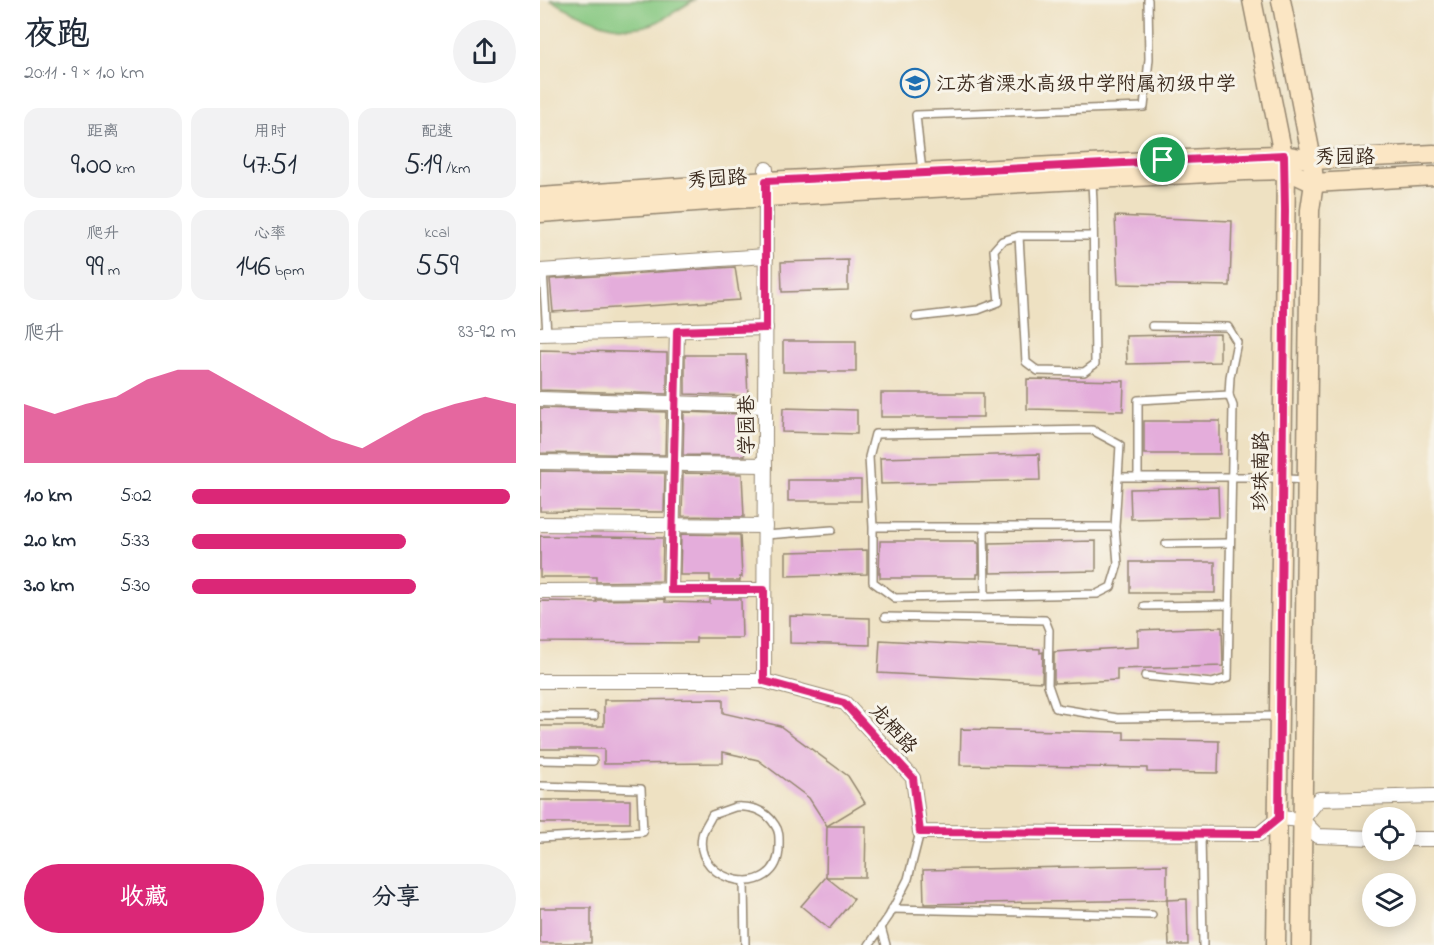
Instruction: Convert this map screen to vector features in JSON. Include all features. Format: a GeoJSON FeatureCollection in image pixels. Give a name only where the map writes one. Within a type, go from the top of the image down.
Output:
{"type":"FeatureCollection","features":[{"type":"Feature","properties":{"kind":"main road","name":"珍珠南路"},"geometry":{"type":"LineString","coordinates":[[1252,0],[1285,162],[1276,945]]}},
{"type":"Feature","properties":{"kind":"main road"},"geometry":{"type":"LineString","coordinates":[[1281,0],[1312,160],[1314,183],[1310,210],[1301,945]]}},
{"type":"Feature","properties":{"kind":"main road","name":"秀园路"},"geometry":{"type":"LineString","coordinates":[[540,213],[766,182],[1092,179],[1312,160],[1434,154]]}},
{"type":"Feature","properties":{"kind":"main road","name":"秀园路"},"geometry":{"type":"LineString","coordinates":[[540,197],[922,173],[1285,162],[1314,183],[1434,176]]}},
{"type":"Feature","properties":{"kind":"street","name":"学园巷"},"geometry":{"type":"LineString","coordinates":[[764,681],[766,182]]}},
{"type":"Feature","properties":{"kind":"street"},"geometry":{"type":"LineString","coordinates":[[542,271],[766,256]]}},
{"type":"Feature","properties":{"kind":"street"},"geometry":{"type":"LineString","coordinates":[[544,334],[766,328]]}},
{"type":"Feature","properties":{"kind":"street"},"geometry":{"type":"LineString","coordinates":[[671,590],[677,331]]}},
{"type":"Feature","properties":{"kind":"street"},"geometry":{"type":"LineString","coordinates":[[540,399],[765,406]]}},
{"type":"Feature","properties":{"kind":"street"},"geometry":{"type":"LineString","coordinates":[[540,462],[765,465]]}},
{"type":"Feature","properties":{"kind":"street"},"geometry":{"type":"LineString","coordinates":[[540,524],[672,526],[765,531]]}},
{"type":"Feature","properties":{"kind":"street"},"geometry":{"type":"LineString","coordinates":[[540,591],[764,590]]}},
{"type":"Feature","properties":{"kind":"street","name":"龙栖路"},"geometry":{"type":"LineString","coordinates":[[540,681],[764,681],[844,703],[913,778],[920,832]]}},
{"type":"Feature","properties":{"kind":"street"},"geometry":{"type":"LineString","coordinates":[[1302,820],[1319,799],[1434,796]]}},
{"type":"Feature","properties":{"kind":"street"},"geometry":{"type":"LineString","coordinates":[[920,832],[1259,834],[1279,818],[1302,820],[1318,836],[1362,838]]}},
{"type":"Feature","properties":{"kind":"street"},"geometry":{"type":"LineString","coordinates":[[1416,838],[1434,839]]}},
{"type":"Feature","properties":{"kind":"lane"},"geometry":{"type":"LineString","coordinates":[[922,173],[916,115],[1144,107],[1149,59],[1148,0]]}},
{"type":"Feature","properties":{"kind":"lane"},"geometry":{"type":"LineString","coordinates":[[1019,236],[1026,362],[1038,371],[1084,372],[1095,364],[1092,179]]}},
{"type":"Feature","properties":{"kind":"lane"},"geometry":{"type":"LineString","coordinates":[[916,317],[978,310],[999,302],[994,250],[1002,241],[1019,236],[1093,236]]}},
{"type":"Feature","properties":{"kind":"lane"},"geometry":{"type":"LineString","coordinates":[[542,271],[544,334]]}},
{"type":"Feature","properties":{"kind":"lane"},"geometry":{"type":"LineString","coordinates":[[1145,676],[1212,683],[1228,678],[1233,406],[1229,394],[1230,377],[1238,342],[1228,327],[1152,326]]}},
{"type":"Feature","properties":{"kind":"lane"},"geometry":{"type":"LineString","coordinates":[[1138,477],[1138,400],[1229,394]]}},
{"type":"Feature","properties":{"kind":"lane"},"geometry":{"type":"LineString","coordinates":[[1092,430],[1120,445],[1118,477],[1115,527],[1118,564],[1111,587],[1097,594],[895,598],[873,582],[869,457],[875,434],[1092,430]]}},
{"type":"Feature","properties":{"kind":"lane"},"geometry":{"type":"LineString","coordinates":[[1118,477],[1306,480]]}},
{"type":"Feature","properties":{"kind":"lane"},"geometry":{"type":"LineString","coordinates":[[873,527],[1115,527]]}},
{"type":"Feature","properties":{"kind":"lane"},"geometry":{"type":"LineString","coordinates":[[984,527],[986,596]]}},
{"type":"Feature","properties":{"kind":"lane"},"geometry":{"type":"LineString","coordinates":[[765,531],[832,530]]}},
{"type":"Feature","properties":{"kind":"lane"},"geometry":{"type":"LineString","coordinates":[[1166,544],[1230,543]]}},
{"type":"Feature","properties":{"kind":"lane"},"geometry":{"type":"LineString","coordinates":[[1143,606],[1228,605]]}},
{"type":"Feature","properties":{"kind":"lane"},"geometry":{"type":"LineString","coordinates":[[885,617],[1045,620],[1049,630],[1048,685],[1056,708],[1116,718],[1280,716]]}},
{"type":"Feature","properties":{"kind":"lane"},"geometry":{"type":"LineString","coordinates":[[540,716],[594,716]]}},
{"type":"Feature","properties":{"kind":"lane"},"geometry":{"type":"LineString","coordinates":[[540,760],[593,761]]}},
{"type":"Feature","properties":{"kind":"lane"},"geometry":{"type":"LineString","coordinates":[[540,786],[641,789],[643,832],[540,838]]}},
{"type":"Feature","properties":{"kind":"lane"},"geometry":{"type":"LineString","coordinates":[[735,807],[754,807],[774,822],[779,831],[779,853],[774,868],[762,878],[754,882],[744,881],[723,875],[709,865],[703,856],[701,844],[704,830],[712,815],[735,807]]}},
{"type":"Feature","properties":{"kind":"lane"},"geometry":{"type":"LineString","coordinates":[[869,945],[908,879],[920,832]]}},
{"type":"Feature","properties":{"kind":"lane"},"geometry":{"type":"LineString","coordinates":[[1201,834],[1203,945]]}},
{"type":"Feature","properties":{"kind":"lane"},"geometry":{"type":"LineString","coordinates":[[744,881],[745,945]]}},
{"type":"Feature","properties":{"kind":"lane"},"geometry":{"type":"LineString","coordinates":[[892,909],[1152,915]]}},
{"type":"Feature","properties":{"kind":"lane"},"geometry":{"type":"LineString","coordinates":[[881,927],[886,945]]}},
{"type":"Feature","properties":{"kind":"green space"},"geometry":{"type":"Polygon","coordinates":[[[550,0],[694,0],[657,22],[630,28],[616,27],[589,19],[550,0]]]}},
{"type":"Feature","properties":{"kind":"building"},"geometry":{"type":"Polygon","coordinates":[[[1115,216],[1232,221],[1230,286],[1118,284],[1115,216]]]}},
{"type":"Feature","properties":{"kind":"building"},"geometry":{"type":"Polygon","coordinates":[[[848,260],[848,290],[782,292],[781,262],[848,260]]]}},
{"type":"Feature","properties":{"kind":"building"},"geometry":{"type":"Polygon","coordinates":[[[735,267],[740,300],[553,312],[550,279],[735,267]]]}},
{"type":"Feature","properties":{"kind":"building"},"geometry":{"type":"Polygon","coordinates":[[[1220,334],[1220,362],[1127,364],[1126,336],[1220,334]]]}},
{"type":"Feature","properties":{"kind":"building"},"geometry":{"type":"Polygon","coordinates":[[[783,341],[856,341],[856,372],[783,372],[783,341]]]}},
{"type":"Feature","properties":{"kind":"building"},"geometry":{"type":"Polygon","coordinates":[[[540,350],[667,353],[667,394],[540,390],[540,350]]]}},
{"type":"Feature","properties":{"kind":"building"},"geometry":{"type":"Polygon","coordinates":[[[685,355],[746,355],[748,396],[685,394],[685,355]]]}},
{"type":"Feature","properties":{"kind":"building"},"geometry":{"type":"Polygon","coordinates":[[[1027,379],[1124,381],[1123,411],[1027,409],[1027,379]]]}},
{"type":"Feature","properties":{"kind":"building"},"geometry":{"type":"Polygon","coordinates":[[[881,393],[983,393],[983,417],[881,417],[881,393]]]}},
{"type":"Feature","properties":{"kind":"building"},"geometry":{"type":"Polygon","coordinates":[[[540,408],[666,412],[665,455],[540,453],[540,408]]]}},
{"type":"Feature","properties":{"kind":"building"},"geometry":{"type":"Polygon","coordinates":[[[783,408],[857,410],[857,434],[782,432],[783,408]]]}},
{"type":"Feature","properties":{"kind":"building"},"geometry":{"type":"Polygon","coordinates":[[[684,412],[743,414],[745,456],[683,455],[684,412]]]}},
{"type":"Feature","properties":{"kind":"building"},"geometry":{"type":"Polygon","coordinates":[[[1144,421],[1220,421],[1220,454],[1144,454],[1144,421]]]}},
{"type":"Feature","properties":{"kind":"building"},"geometry":{"type":"Polygon","coordinates":[[[1039,454],[1040,480],[881,484],[880,458],[1039,454]]]}},
{"type":"Feature","properties":{"kind":"building"},"geometry":{"type":"Polygon","coordinates":[[[540,471],[665,473],[664,512],[540,511],[540,471]]]}},
{"type":"Feature","properties":{"kind":"building"},"geometry":{"type":"Polygon","coordinates":[[[683,473],[742,474],[744,517],[682,516],[683,473]]]}},
{"type":"Feature","properties":{"kind":"building"},"geometry":{"type":"Polygon","coordinates":[[[788,480],[861,480],[861,501],[788,501],[788,480]]]}},
{"type":"Feature","properties":{"kind":"building"},"geometry":{"type":"Polygon","coordinates":[[[1218,487],[1219,517],[1131,519],[1130,489],[1218,487]]]}},
{"type":"Feature","properties":{"kind":"building"},"geometry":{"type":"Polygon","coordinates":[[[681,534],[740,535],[742,577],[740,581],[710,581],[710,575],[680,575],[681,534]]]}},
{"type":"Feature","properties":{"kind":"building"},"geometry":{"type":"Polygon","coordinates":[[[540,536],[663,538],[662,581],[596,582],[596,577],[540,577],[540,536]]]}},
{"type":"Feature","properties":{"kind":"building"},"geometry":{"type":"Polygon","coordinates":[[[880,541],[977,541],[979,543],[979,574],[977,578],[880,578],[880,541]]]}},
{"type":"Feature","properties":{"kind":"building"},"geometry":{"type":"Polygon","coordinates":[[[1096,541],[1096,571],[990,573],[990,543],[1096,541]]]}},
{"type":"Feature","properties":{"kind":"building"},"geometry":{"type":"Polygon","coordinates":[[[867,550],[867,574],[786,576],[786,552],[867,550]]]}},
{"type":"Feature","properties":{"kind":"building"},"geometry":{"type":"Polygon","coordinates":[[[1130,562],[1215,562],[1215,593],[1130,593],[1130,562]]]}},
{"type":"Feature","properties":{"kind":"building"},"geometry":{"type":"Polygon","coordinates":[[[665,599],[665,602],[710,603],[710,599],[741,599],[742,638],[696,638],[696,643],[540,642],[540,601],[597,602],[596,600],[665,599]]]}},
{"type":"Feature","properties":{"kind":"building"},"geometry":{"type":"Polygon","coordinates":[[[790,616],[870,618],[870,645],[790,643],[790,616]]]}},
{"type":"Feature","properties":{"kind":"building"},"geometry":{"type":"Polygon","coordinates":[[[1222,627],[1223,666],[1117,669],[1117,680],[1054,683],[1054,652],[1138,647],[1138,630],[1222,627]]]}},
{"type":"Feature","properties":{"kind":"building"},"geometry":{"type":"Polygon","coordinates":[[[880,640],[1040,649],[1040,653],[1043,652],[1042,682],[878,673],[880,640]]]}},
{"type":"Feature","properties":{"kind":"building"},"geometry":{"type":"Polygon","coordinates":[[[723,699],[723,713],[780,726],[848,776],[865,803],[827,826],[809,798],[758,760],[723,752],[723,763],[604,764],[604,749],[540,749],[540,726],[604,726],[604,700],[723,699]]]}},
{"type":"Feature","properties":{"kind":"building"},"geometry":{"type":"Polygon","coordinates":[[[961,729],[1124,732],[1124,739],[1219,741],[1218,773],[1147,772],[1147,768],[960,765],[961,729]]]}},
{"type":"Feature","properties":{"kind":"building"},"geometry":{"type":"Polygon","coordinates":[[[540,800],[630,800],[630,823],[540,823],[540,800]]]}},
{"type":"Feature","properties":{"kind":"building"},"geometry":{"type":"Polygon","coordinates":[[[827,826],[866,826],[865,877],[826,877],[827,826]]]}},
{"type":"Feature","properties":{"kind":"building"},"geometry":{"type":"Polygon","coordinates":[[[1167,865],[1167,900],[924,904],[923,870],[1167,865]]]}},
{"type":"Feature","properties":{"kind":"building"},"geometry":{"type":"Polygon","coordinates":[[[826,877],[854,899],[829,929],[801,906],[826,877]]]}},
{"type":"Feature","properties":{"kind":"building"},"geometry":{"type":"Polygon","coordinates":[[[1187,899],[1188,945],[1169,945],[1167,900],[1187,899]]]}},
{"type":"Feature","properties":{"kind":"building"},"geometry":{"type":"Polygon","coordinates":[[[540,908],[591,908],[591,943],[540,943],[540,908]]]}},
{"type":"Feature","properties":{"kind":"place","name":"江苏省溧水高级中学附属初级中学"},"geometry":{"type":"Point","coordinates":[915,83]}},
{"type":"Feature","properties":{"kind":"route"},"geometry":{"type":"LineString","coordinates":[[1284,155],[1286,170],[1279,818],[1259,834],[920,832],[913,778],[844,703],[764,681],[764,590],[671,590],[677,331],[766,328],[766,181],[1163,160],[1284,155]]}}]}
